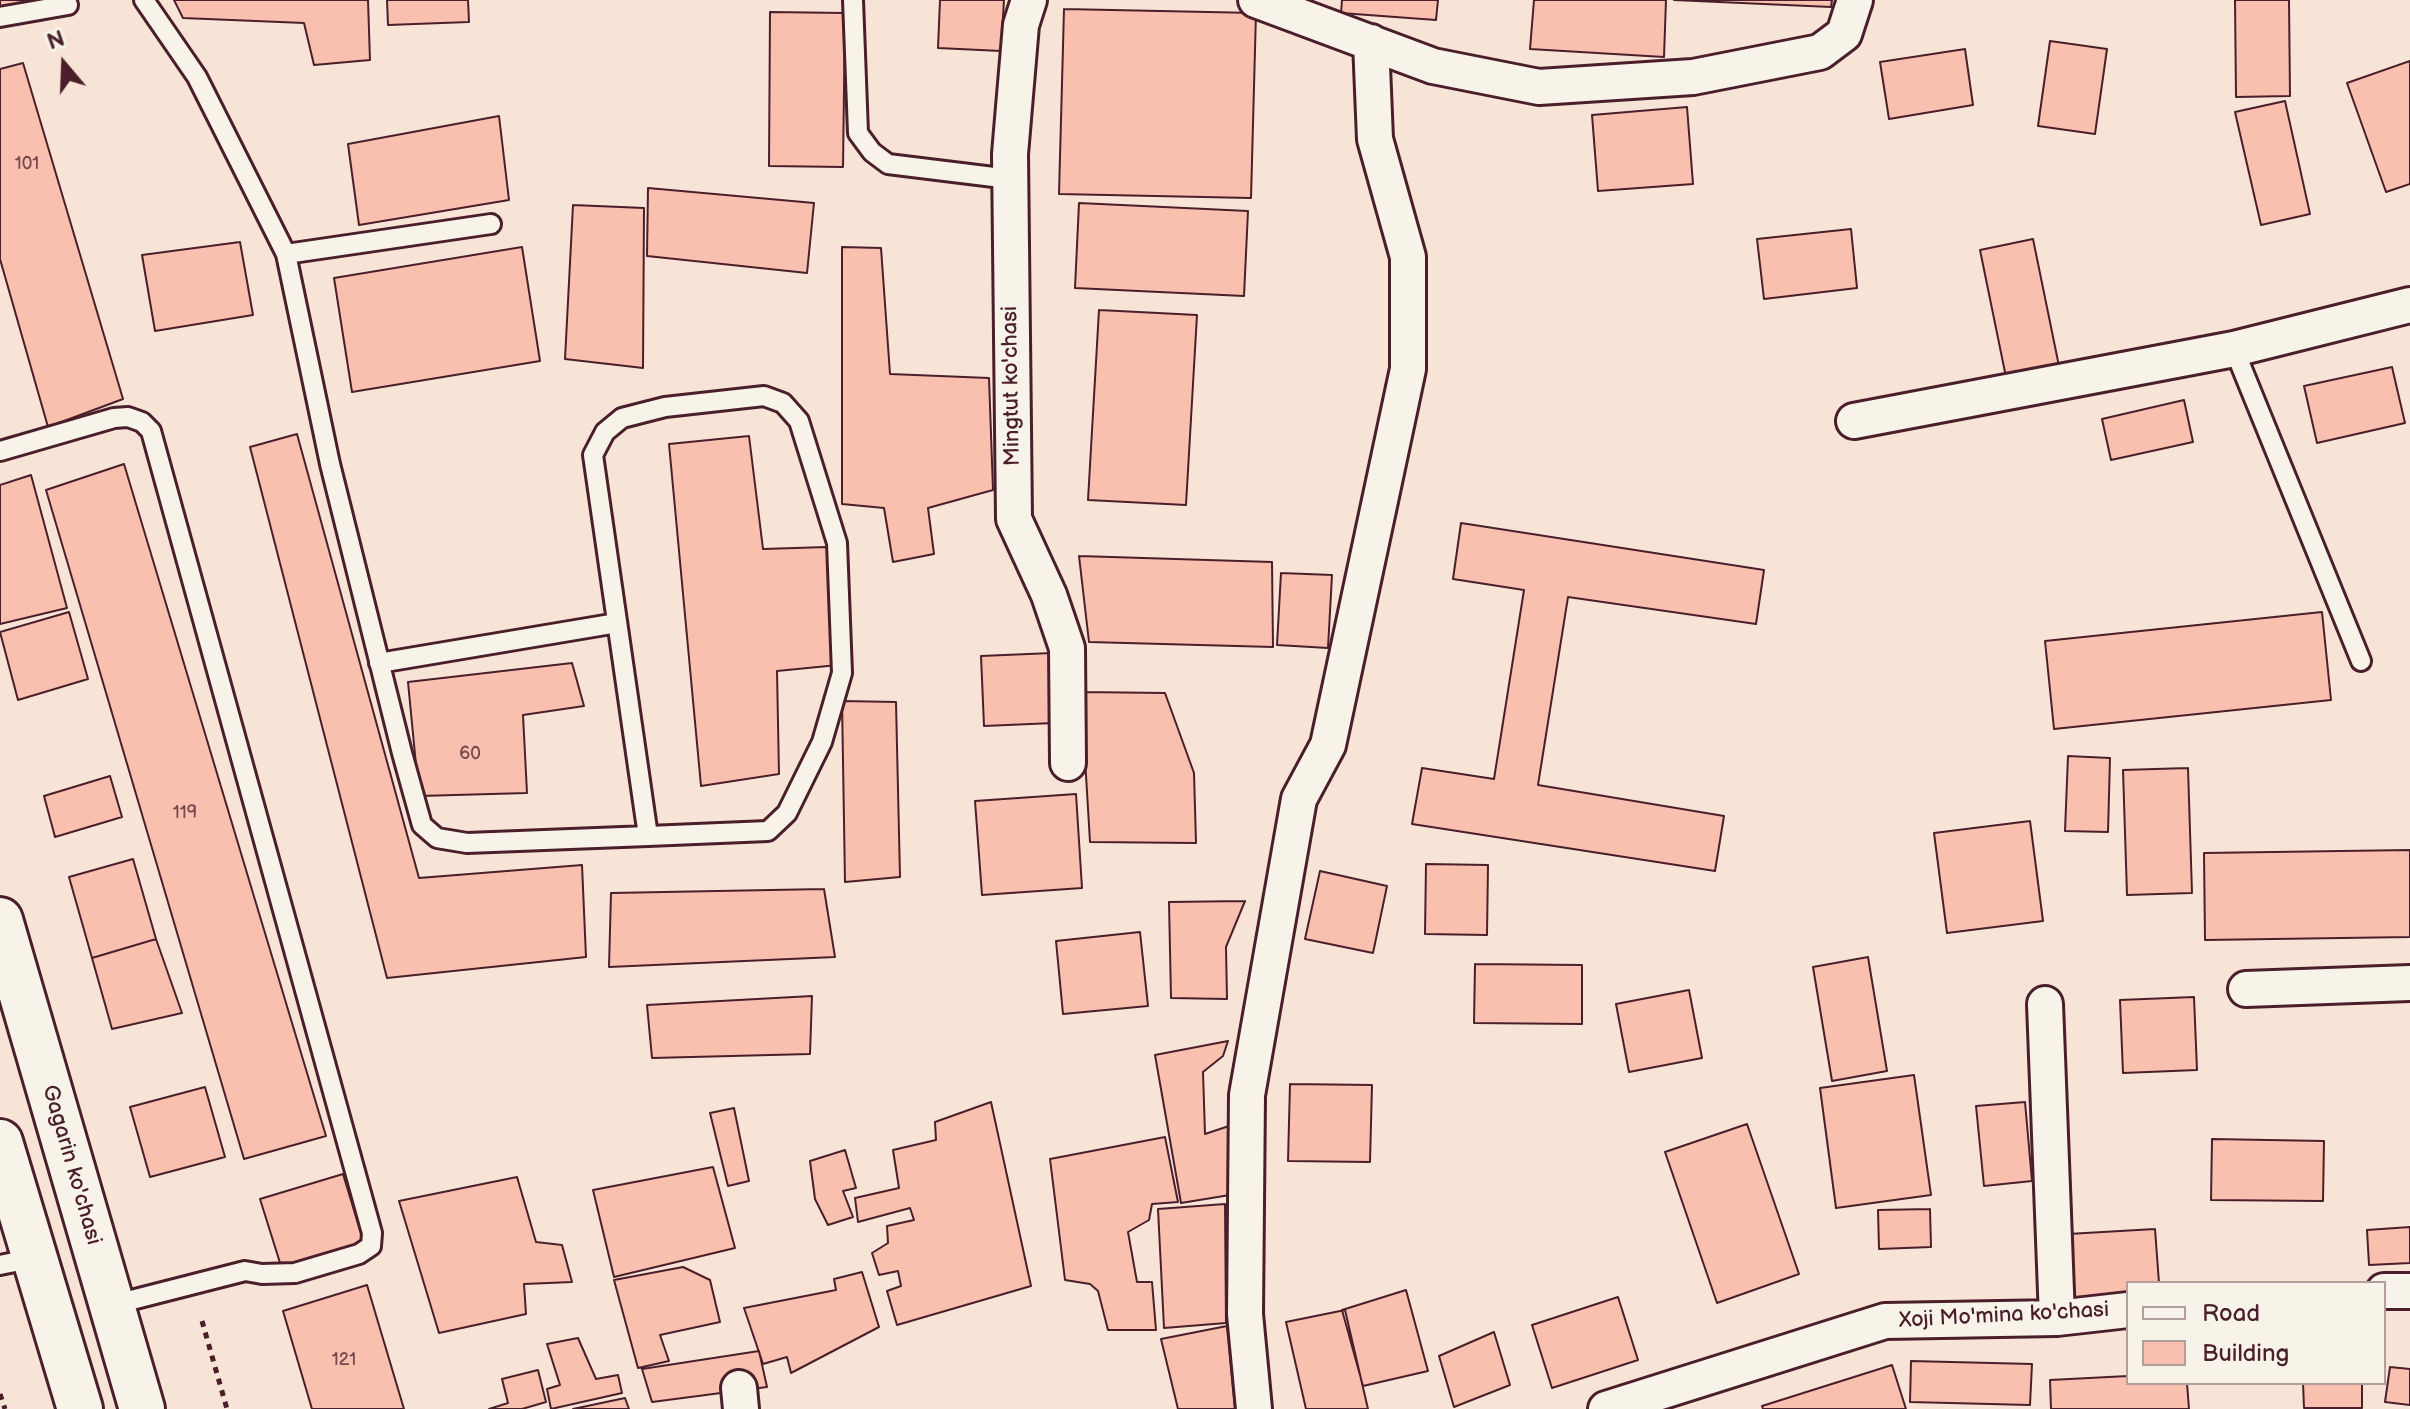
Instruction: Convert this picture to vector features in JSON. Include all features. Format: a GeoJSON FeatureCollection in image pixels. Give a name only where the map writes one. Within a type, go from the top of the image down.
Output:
{"type":"FeatureCollection","features":[{"type":"Feature","properties":{"kind":"main road","name":"Gagarin ko'chasi"},"geometry":{"type":"LineString","coordinates":[[0,920],[142,1409]]}},
{"type":"Feature","properties":{"kind":"main road"},"geometry":{"type":"LineString","coordinates":[[0,1142],[17,1262],[80,1409]]}},
{"type":"Feature","properties":{"kind":"street","name":"Mingtut ko'chasi"},"geometry":{"type":"LineString","coordinates":[[1029,0],[1021,25],[1010,179],[1014,519],[1049,595],[1067,648],[1068,763]]}},
{"type":"Feature","properties":{"kind":"street"},"geometry":{"type":"LineString","coordinates":[[1256,0],[1433,66],[1539,87],[1693,77],[1820,52],[1844,34],[1855,0]]}},
{"type":"Feature","properties":{"kind":"street"},"geometry":{"type":"LineString","coordinates":[[1254,1409],[1245,1314],[1247,1095],[1299,799],[1328,745],[1408,369],[1408,257],[1375,139],[1371,42]]}},
{"type":"Feature","properties":{"kind":"street"},"geometry":{"type":"LineString","coordinates":[[1854,421],[2234,349],[2410,305]]}},
{"type":"Feature","properties":{"kind":"street"},"geometry":{"type":"LineString","coordinates":[[2246,989],[2410,983]]}},
{"type":"Feature","properties":{"kind":"street"},"geometry":{"type":"LineString","coordinates":[[2045,1004],[2057,1318]]}},
{"type":"Feature","properties":{"kind":"street"},"geometry":{"type":"LineString","coordinates":[[2386,1291],[2410,1291]]}},
{"type":"Feature","properties":{"kind":"street","name":"Xoji Mo'mina ko'chasi"},"geometry":{"type":"LineString","coordinates":[[1606,1409],[1885,1321],[2057,1318],[2126,1310]]}},
{"type":"Feature","properties":{"kind":"lane"},"geometry":{"type":"LineString","coordinates":[[144,0],[197,77],[286,254],[330,464],[379,663],[422,825],[437,838],[467,843],[648,836],[768,831],[787,813],[802,789],[822,742],[842,673],[837,543],[799,421],[783,403],[764,396],[665,407],[622,418],[605,432],[593,455],[648,836]]}},
{"type":"Feature","properties":{"kind":"lane"},"geometry":{"type":"LineString","coordinates":[[853,0],[858,133],[872,152],[888,164],[1010,179]]}},
{"type":"Feature","properties":{"kind":"lane"},"geometry":{"type":"LineString","coordinates":[[0,17],[68,5]]}},
{"type":"Feature","properties":{"kind":"lane"},"geometry":{"type":"LineString","coordinates":[[286,254],[491,224]]}},
{"type":"Feature","properties":{"kind":"lane"},"geometry":{"type":"LineString","coordinates":[[2234,349],[2361,661]]}},
{"type":"Feature","properties":{"kind":"lane"},"geometry":{"type":"LineString","coordinates":[[0,451],[114,418],[128,417],[142,422],[151,431],[372,1233],[371,1246],[359,1254],[295,1273],[245,1271],[112,1305]]}},
{"type":"Feature","properties":{"kind":"lane"},"geometry":{"type":"LineString","coordinates":[[379,663],[617,623]]}},
{"type":"Feature","properties":{"kind":"path"},"geometry":{"type":"LineString","coordinates":[[202,1321],[227,1409]]}},
{"type":"Feature","properties":{"kind":"path"},"geometry":{"type":"LineString","coordinates":[[0,1394],[5,1409]]}},
{"type":"Feature","properties":{"kind":"building"},"geometry":{"type":"Polygon","coordinates":[[[0,0],[63,0],[0,9],[0,0]]]}},
{"type":"Feature","properties":{"kind":"building"},"geometry":{"type":"Polygon","coordinates":[[[174,0],[368,0],[370,60],[314,65],[304,23],[183,18],[174,0]]]}},
{"type":"Feature","properties":{"kind":"building"},"geometry":{"type":"Polygon","coordinates":[[[387,0],[468,0],[469,22],[388,25],[387,0]]]}},
{"type":"Feature","properties":{"kind":"building"},"geometry":{"type":"Polygon","coordinates":[[[940,0],[1004,0],[1001,51],[938,48],[940,0]]]}},
{"type":"Feature","properties":{"kind":"building"},"geometry":{"type":"Polygon","coordinates":[[[1342,0],[1438,0],[1436,20],[1341,13],[1342,0]]]}},
{"type":"Feature","properties":{"kind":"building"},"geometry":{"type":"Polygon","coordinates":[[[1534,0],[1666,0],[1664,57],[1530,49],[1534,0]]]}},
{"type":"Feature","properties":{"kind":"building"},"geometry":{"type":"Polygon","coordinates":[[[1674,0],[1832,0],[1831,7],[1674,0]]]}},
{"type":"Feature","properties":{"kind":"building"},"geometry":{"type":"Polygon","coordinates":[[[2235,0],[2289,0],[2290,96],[2236,97],[2235,0]]]}},
{"type":"Feature","properties":{"kind":"building"},"geometry":{"type":"Polygon","coordinates":[[[1064,9],[1256,13],[1251,198],[1059,194],[1064,9]]]}},
{"type":"Feature","properties":{"kind":"building"},"geometry":{"type":"Polygon","coordinates":[[[770,12],[845,13],[843,167],[769,166],[770,12]]]}},
{"type":"Feature","properties":{"kind":"building"},"geometry":{"type":"Polygon","coordinates":[[[2050,41],[2107,49],[2095,134],[2038,126],[2050,41]]]}},
{"type":"Feature","properties":{"kind":"building"},"geometry":{"type":"Polygon","coordinates":[[[1965,49],[1973,105],[1889,119],[1880,62],[1965,49]]]}},
{"type":"Feature","properties":{"kind":"building"},"geometry":{"type":"Polygon","coordinates":[[[2410,61],[2410,184],[2386,192],[2347,83],[2410,61]]]}},
{"type":"Feature","properties":{"kind":"building"},"geometry":{"type":"Polygon","coordinates":[[[23,63],[123,399],[48,427],[0,259],[0,69],[23,63]]]}},
{"type":"Feature","properties":{"kind":"building"},"geometry":{"type":"Polygon","coordinates":[[[2285,101],[2310,214],[2261,225],[2235,112],[2285,101]]]}},
{"type":"Feature","properties":{"kind":"building"},"geometry":{"type":"Polygon","coordinates":[[[1687,107],[1693,184],[1598,191],[1592,115],[1687,107]]]}},
{"type":"Feature","properties":{"kind":"building"},"geometry":{"type":"Polygon","coordinates":[[[499,116],[509,200],[359,225],[348,144],[499,116]]]}},
{"type":"Feature","properties":{"kind":"building"},"geometry":{"type":"Polygon","coordinates":[[[648,188],[814,203],[807,273],[647,256],[648,188]]]}},
{"type":"Feature","properties":{"kind":"building"},"geometry":{"type":"Polygon","coordinates":[[[1079,203],[1248,211],[1244,296],[1075,288],[1079,203]]]}},
{"type":"Feature","properties":{"kind":"building"},"geometry":{"type":"Polygon","coordinates":[[[573,205],[644,208],[643,368],[565,359],[573,205]]]}},
{"type":"Feature","properties":{"kind":"building"},"geometry":{"type":"Polygon","coordinates":[[[1851,229],[1857,288],[1764,299],[1757,239],[1851,229]]]}},
{"type":"Feature","properties":{"kind":"building"},"geometry":{"type":"Polygon","coordinates":[[[2033,239],[2060,371],[2007,382],[1980,250],[2033,239]]]}},
{"type":"Feature","properties":{"kind":"building"},"geometry":{"type":"Polygon","coordinates":[[[240,242],[253,315],[155,331],[142,255],[240,242]]]}},
{"type":"Feature","properties":{"kind":"building"},"geometry":{"type":"Polygon","coordinates":[[[522,247],[540,361],[352,392],[334,278],[522,247]]]}},
{"type":"Feature","properties":{"kind":"building"},"geometry":{"type":"Polygon","coordinates":[[[842,247],[881,248],[890,374],[989,378],[993,490],[928,508],[934,554],[893,562],[884,508],[842,504],[842,247]]]}},
{"type":"Feature","properties":{"kind":"building"},"geometry":{"type":"Polygon","coordinates":[[[1099,310],[1197,315],[1186,505],[1088,500],[1099,310]]]}},
{"type":"Feature","properties":{"kind":"building"},"geometry":{"type":"Polygon","coordinates":[[[2392,367],[2405,423],[2317,443],[2304,386],[2392,367]]]}},
{"type":"Feature","properties":{"kind":"building"},"geometry":{"type":"Polygon","coordinates":[[[2184,400],[2193,442],[2111,460],[2102,419],[2184,400]]]}},
{"type":"Feature","properties":{"kind":"building"},"geometry":{"type":"Polygon","coordinates":[[[297,434],[419,878],[582,865],[586,957],[387,978],[250,447],[297,434]]]}},
{"type":"Feature","properties":{"kind":"building"},"geometry":{"type":"Polygon","coordinates":[[[749,436],[763,549],[827,547],[838,665],[777,671],[779,774],[701,786],[669,444],[749,436]]]}},
{"type":"Feature","properties":{"kind":"building"},"geometry":{"type":"Polygon","coordinates":[[[124,464],[326,1136],[244,1159],[46,490],[124,464]]]}},
{"type":"Feature","properties":{"kind":"building"},"geometry":{"type":"Polygon","coordinates":[[[31,475],[67,608],[0,624],[0,485],[31,475]]]}},
{"type":"Feature","properties":{"kind":"building"},"geometry":{"type":"Polygon","coordinates":[[[1461,523],[1764,570],[1756,624],[1568,597],[1538,785],[1724,816],[1715,871],[1412,824],[1422,768],[1494,779],[1524,590],[1453,579],[1461,523]]]}},
{"type":"Feature","properties":{"kind":"building"},"geometry":{"type":"Polygon","coordinates":[[[1079,556],[1272,562],[1273,647],[1089,642],[1079,556]]]}},
{"type":"Feature","properties":{"kind":"building"},"geometry":{"type":"Polygon","coordinates":[[[1281,573],[1332,575],[1328,648],[1277,645],[1281,573]]]}},
{"type":"Feature","properties":{"kind":"building"},"geometry":{"type":"Polygon","coordinates":[[[69,612],[88,679],[18,700],[0,632],[69,612]]]}},
{"type":"Feature","properties":{"kind":"building"},"geometry":{"type":"Polygon","coordinates":[[[2322,612],[2331,700],[2054,729],[2045,641],[2322,612]]]}},
{"type":"Feature","properties":{"kind":"building"},"geometry":{"type":"Polygon","coordinates":[[[1052,653],[1054,723],[984,726],[981,656],[1052,653]]]}},
{"type":"Feature","properties":{"kind":"building"},"geometry":{"type":"Polygon","coordinates":[[[572,663],[584,706],[523,715],[527,793],[419,796],[408,682],[572,663]]]}},
{"type":"Feature","properties":{"kind":"building"},"geometry":{"type":"Polygon","coordinates":[[[1081,692],[1165,693],[1194,773],[1196,843],[1090,842],[1081,692]]]}},
{"type":"Feature","properties":{"kind":"building"},"geometry":{"type":"Polygon","coordinates":[[[842,701],[896,702],[900,877],[845,882],[842,701]]]}},
{"type":"Feature","properties":{"kind":"building"},"geometry":{"type":"Polygon","coordinates":[[[2068,756],[2110,758],[2108,832],[2065,831],[2068,756]]]}},
{"type":"Feature","properties":{"kind":"building"},"geometry":{"type":"Polygon","coordinates":[[[2188,768],[2192,893],[2127,895],[2123,770],[2188,768]]]}},
{"type":"Feature","properties":{"kind":"building"},"geometry":{"type":"Polygon","coordinates":[[[110,776],[122,817],[55,837],[44,796],[110,776]]]}},
{"type":"Feature","properties":{"kind":"building"},"geometry":{"type":"Polygon","coordinates":[[[1076,794],[1082,888],[982,895],[975,801],[1076,794]]]}},
{"type":"Feature","properties":{"kind":"building"},"geometry":{"type":"Polygon","coordinates":[[[2030,821],[2043,921],[1947,933],[1934,833],[2030,821]]]}},
{"type":"Feature","properties":{"kind":"building"},"geometry":{"type":"Polygon","coordinates":[[[2410,850],[2410,937],[2205,940],[2204,853],[2410,850]]]}},
{"type":"Feature","properties":{"kind":"building"},"geometry":{"type":"Polygon","coordinates":[[[133,859],[156,939],[92,958],[69,877],[133,859]]]}},
{"type":"Feature","properties":{"kind":"building"},"geometry":{"type":"Polygon","coordinates":[[[1426,864],[1488,865],[1487,935],[1425,934],[1426,864]]]}},
{"type":"Feature","properties":{"kind":"building"},"geometry":{"type":"Polygon","coordinates":[[[1320,871],[1387,886],[1373,953],[1305,939],[1320,871]]]}},
{"type":"Feature","properties":{"kind":"building"},"geometry":{"type":"Polygon","coordinates":[[[824,889],[835,957],[609,967],[611,893],[824,889]]]}},
{"type":"Feature","properties":{"kind":"building"},"geometry":{"type":"Polygon","coordinates":[[[1245,901],[1226,947],[1227,999],[1171,998],[1169,902],[1245,901]]]}},
{"type":"Feature","properties":{"kind":"building"},"geometry":{"type":"Polygon","coordinates":[[[1140,932],[1148,1006],[1063,1014],[1056,941],[1140,932]]]}},
{"type":"Feature","properties":{"kind":"building"},"geometry":{"type":"Polygon","coordinates":[[[156,939],[182,1013],[112,1029],[92,958],[156,939]]]}},
{"type":"Feature","properties":{"kind":"building"},"geometry":{"type":"Polygon","coordinates":[[[1868,957],[1887,1071],[1832,1081],[1813,967],[1868,957]]]}},
{"type":"Feature","properties":{"kind":"building"},"geometry":{"type":"Polygon","coordinates":[[[1475,964],[1582,965],[1582,1024],[1474,1023],[1475,964]]]}},
{"type":"Feature","properties":{"kind":"building"},"geometry":{"type":"Polygon","coordinates":[[[1689,990],[1702,1058],[1629,1072],[1616,1004],[1689,990]]]}},
{"type":"Feature","properties":{"kind":"building"},"geometry":{"type":"Polygon","coordinates":[[[812,996],[810,1054],[652,1058],[647,1005],[812,996]]]}},
{"type":"Feature","properties":{"kind":"building"},"geometry":{"type":"Polygon","coordinates":[[[2194,997],[2197,1070],[2123,1073],[2120,1000],[2194,997]]]}},
{"type":"Feature","properties":{"kind":"building"},"geometry":{"type":"Polygon","coordinates":[[[1228,1041],[1223,1056],[1203,1072],[1205,1134],[1229,1126],[1236,1194],[1181,1203],[1155,1055],[1228,1041]]]}},
{"type":"Feature","properties":{"kind":"building"},"geometry":{"type":"Polygon","coordinates":[[[1914,1075],[1931,1195],[1836,1208],[1820,1088],[1914,1075]]]}},
{"type":"Feature","properties":{"kind":"building"},"geometry":{"type":"Polygon","coordinates":[[[1290,1084],[1372,1085],[1370,1162],[1288,1161],[1290,1084]]]}},
{"type":"Feature","properties":{"kind":"building"},"geometry":{"type":"Polygon","coordinates":[[[205,1087],[225,1157],[150,1177],[130,1107],[205,1087]]]}},
{"type":"Feature","properties":{"kind":"building"},"geometry":{"type":"Polygon","coordinates":[[[991,1102],[1031,1286],[897,1325],[887,1291],[901,1286],[898,1271],[879,1275],[872,1253],[888,1243],[887,1226],[914,1220],[910,1208],[858,1222],[855,1198],[899,1188],[893,1150],[936,1140],[935,1122],[991,1102]]]}},
{"type":"Feature","properties":{"kind":"building"},"geometry":{"type":"Polygon","coordinates":[[[2025,1102],[2032,1181],[1984,1186],[1976,1106],[2025,1102]]]}},
{"type":"Feature","properties":{"kind":"building"},"geometry":{"type":"Polygon","coordinates":[[[734,1108],[749,1181],[728,1186],[710,1113],[734,1108]]]}},
{"type":"Feature","properties":{"kind":"building"},"geometry":{"type":"Polygon","coordinates":[[[1747,1124],[1799,1274],[1717,1303],[1665,1152],[1747,1124]]]}},
{"type":"Feature","properties":{"kind":"building"},"geometry":{"type":"Polygon","coordinates":[[[1165,1137],[1178,1202],[1152,1204],[1149,1220],[1128,1232],[1137,1282],[1152,1282],[1156,1330],[1108,1330],[1098,1291],[1090,1284],[1065,1280],[1050,1159],[1165,1137]]]}},
{"type":"Feature","properties":{"kind":"building"},"geometry":{"type":"Polygon","coordinates":[[[2212,1139],[2324,1141],[2323,1201],[2211,1200],[2212,1139]]]}},
{"type":"Feature","properties":{"kind":"building"},"geometry":{"type":"Polygon","coordinates":[[[845,1150],[856,1188],[843,1191],[853,1217],[828,1225],[815,1199],[810,1161],[845,1150]]]}},
{"type":"Feature","properties":{"kind":"building"},"geometry":{"type":"Polygon","coordinates":[[[713,1167],[735,1248],[614,1277],[593,1190],[713,1167]]]}},
{"type":"Feature","properties":{"kind":"building"},"geometry":{"type":"Polygon","coordinates":[[[343,1174],[364,1243],[281,1266],[260,1199],[343,1174]]]}},
{"type":"Feature","properties":{"kind":"building"},"geometry":{"type":"Polygon","coordinates":[[[517,1177],[536,1242],[562,1245],[572,1282],[524,1284],[526,1314],[439,1333],[399,1201],[517,1177]]]}},
{"type":"Feature","properties":{"kind":"building"},"geometry":{"type":"Polygon","coordinates":[[[1225,1204],[1226,1323],[1164,1328],[1158,1209],[1225,1204]]]}},
{"type":"Feature","properties":{"kind":"building"},"geometry":{"type":"Polygon","coordinates":[[[1930,1209],[1931,1247],[1879,1249],[1878,1210],[1930,1209]]]}},
{"type":"Feature","properties":{"kind":"building"},"geometry":{"type":"Polygon","coordinates":[[[2410,1227],[2410,1263],[2369,1265],[2367,1230],[2410,1227]]]}},
{"type":"Feature","properties":{"kind":"building"},"geometry":{"type":"Polygon","coordinates":[[[2155,1229],[2159,1281],[2126,1281],[2126,1297],[2072,1300],[2068,1234],[2155,1229]]]}},
{"type":"Feature","properties":{"kind":"building"},"geometry":{"type":"Polygon","coordinates":[[[683,1267],[710,1280],[720,1322],[660,1335],[669,1361],[638,1368],[614,1280],[683,1267]]]}},
{"type":"Feature","properties":{"kind":"building"},"geometry":{"type":"Polygon","coordinates":[[[862,1272],[879,1327],[791,1373],[787,1357],[763,1364],[744,1308],[836,1290],[834,1279],[862,1272]]]}},
{"type":"Feature","properties":{"kind":"building"},"geometry":{"type":"Polygon","coordinates":[[[367,1285],[404,1409],[312,1409],[283,1311],[367,1285]]]}},
{"type":"Feature","properties":{"kind":"building"},"geometry":{"type":"Polygon","coordinates":[[[1406,1290],[1428,1371],[1363,1386],[1342,1310],[1406,1290]]]}},
{"type":"Feature","properties":{"kind":"building"},"geometry":{"type":"Polygon","coordinates":[[[1618,1297],[1638,1360],[1552,1388],[1532,1325],[1618,1297]]]}},
{"type":"Feature","properties":{"kind":"building"},"geometry":{"type":"Polygon","coordinates":[[[1345,1310],[1368,1409],[1306,1409],[1286,1322],[1345,1310]]]}},
{"type":"Feature","properties":{"kind":"building"},"geometry":{"type":"Polygon","coordinates":[[[1227,1326],[1235,1409],[1178,1409],[1161,1339],[1227,1326]]]}},
{"type":"Feature","properties":{"kind":"building"},"geometry":{"type":"Polygon","coordinates":[[[1494,1332],[1510,1385],[1454,1407],[1439,1356],[1494,1332]]]}},
{"type":"Feature","properties":{"kind":"building"},"geometry":{"type":"Polygon","coordinates":[[[578,1338],[596,1379],[618,1375],[622,1393],[551,1409],[547,1389],[560,1385],[547,1344],[578,1338]]]}},
{"type":"Feature","properties":{"kind":"building"},"geometry":{"type":"Polygon","coordinates":[[[759,1351],[767,1387],[652,1402],[642,1369],[759,1351]]]}},
{"type":"Feature","properties":{"kind":"building"},"geometry":{"type":"Polygon","coordinates":[[[1911,1361],[2032,1364],[2030,1405],[1910,1402],[1911,1361]]]}},
{"type":"Feature","properties":{"kind":"building"},"geometry":{"type":"Polygon","coordinates":[[[1892,1365],[1906,1409],[1763,1409],[1762,1406],[1892,1365]]]}},
{"type":"Feature","properties":{"kind":"building"},"geometry":{"type":"Polygon","coordinates":[[[2390,1367],[2410,1369],[2410,1405],[2385,1402],[2390,1367]]]}},
{"type":"Feature","properties":{"kind":"building"},"geometry":{"type":"Polygon","coordinates":[[[538,1370],[546,1402],[522,1409],[489,1409],[508,1403],[502,1379],[538,1370]]]}},
{"type":"Feature","properties":{"kind":"building"},"geometry":{"type":"Polygon","coordinates":[[[2126,1376],[2126,1385],[2187,1385],[2189,1409],[2051,1409],[2050,1380],[2126,1376]]]}},
{"type":"Feature","properties":{"kind":"building"},"geometry":{"type":"Polygon","coordinates":[[[2303,1385],[2362,1385],[2362,1408],[2304,1408],[2303,1385]]]}},
{"type":"Feature","properties":{"kind":"building"},"geometry":{"type":"Polygon","coordinates":[[[625,1398],[629,1409],[573,1409],[625,1398]]]}}]}
